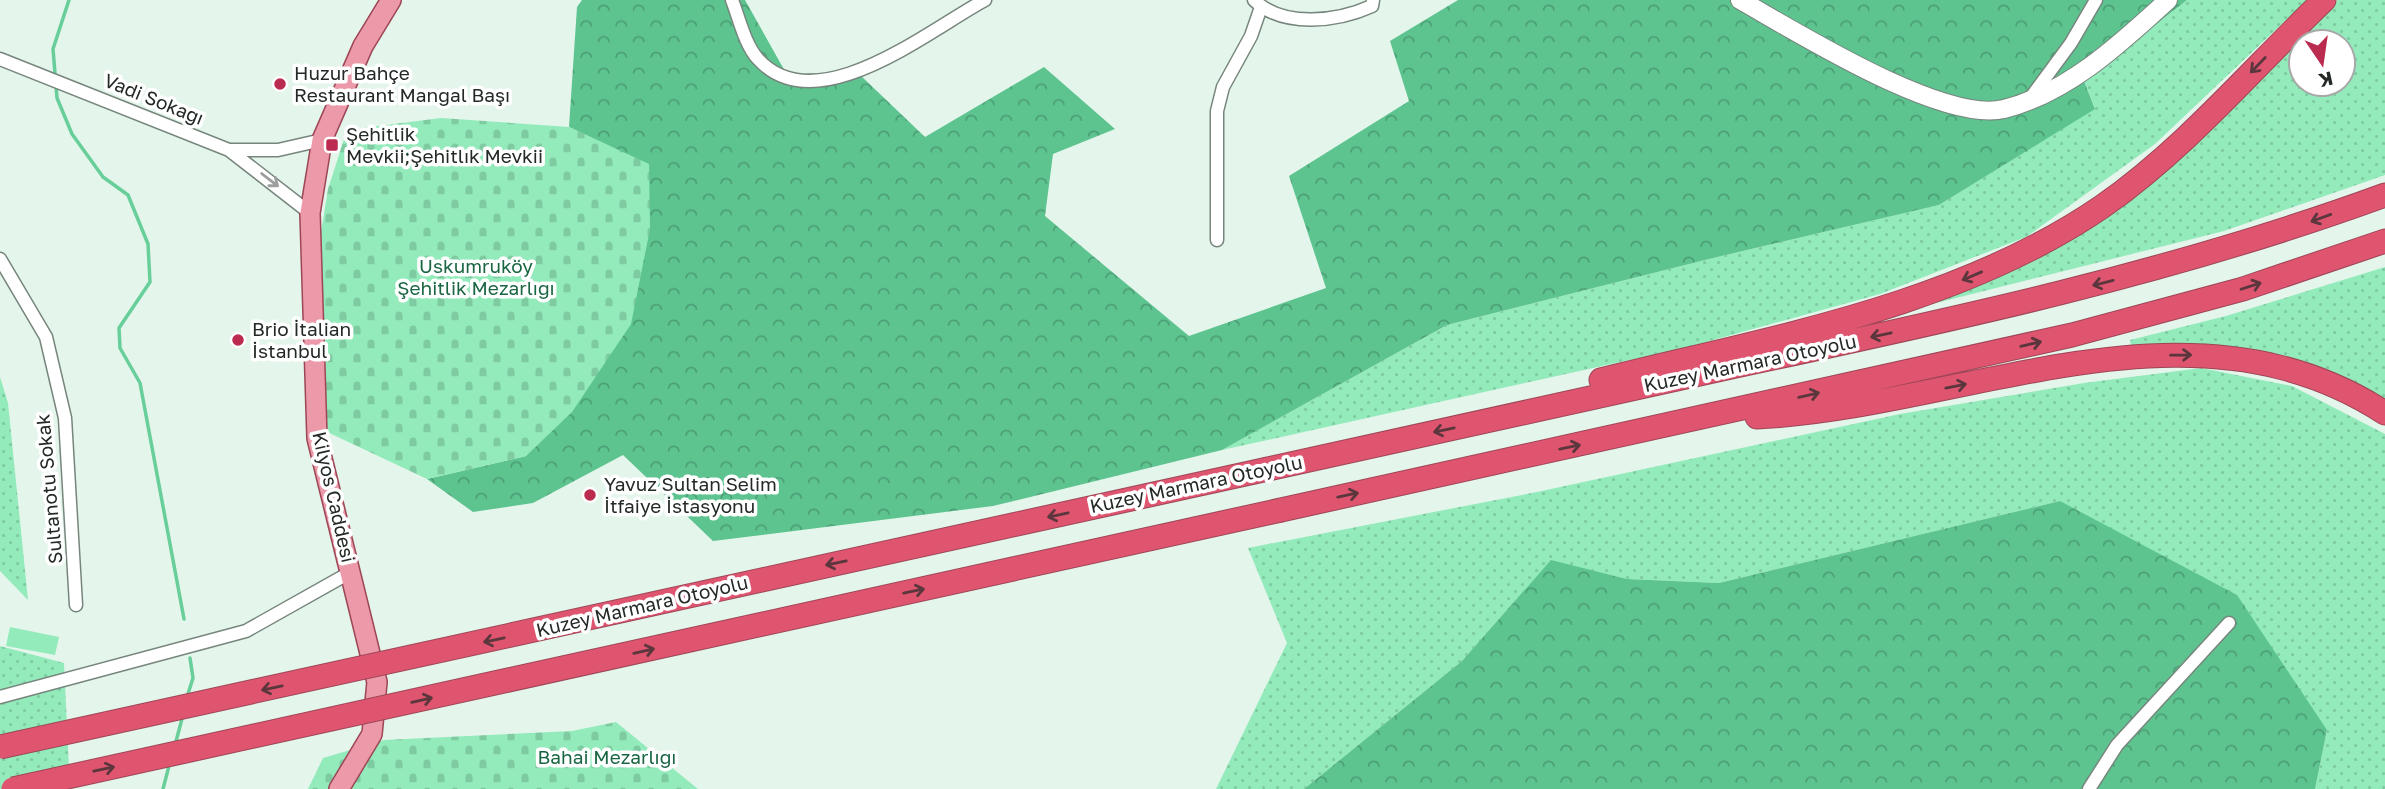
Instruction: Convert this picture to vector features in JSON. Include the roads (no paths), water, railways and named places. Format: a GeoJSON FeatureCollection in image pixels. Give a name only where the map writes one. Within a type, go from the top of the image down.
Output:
{"type":"FeatureCollection","features":[{"type":"Feature","properties":{"kind":"highway"},"geometry":{"type":"LineString","coordinates":[[1491,420],[1594,382],[1725,352],[1926,293],[2034,248],[2102,206],[2149,170],[2208,116],[2324,0]]}},
{"type":"Feature","properties":{"kind":"highway","name":"Kuzey Marmara Otoyolu"},"geometry":{"type":"LineString","coordinates":[[0,747],[1907,330],[2076,290],[2264,238],[2385,195]]}},
{"type":"Feature","properties":{"kind":"highway"},"geometry":{"type":"LineString","coordinates":[[13,789],[1695,420],[2161,313],[2243,289],[2385,241]]}},
{"type":"Feature","properties":{"kind":"highway"},"geometry":{"type":"LineString","coordinates":[[1695,420],[1794,415],[2081,363],[2145,355],[2192,354],[2240,358],[2285,367],[2364,399],[2385,413]]}},
{"type":"Feature","properties":{"kind":"main road","name":"Kilyos Caddesi"},"geometry":{"type":"LineString","coordinates":[[339,789],[372,734],[377,682],[317,438],[310,212],[322,140],[363,46],[391,0]]}},
{"type":"Feature","properties":{"kind":"main road"},"geometry":{"type":"LineString","coordinates":[[1740,0],[1846,61],[1916,93],[1969,108],[2001,110],[2029,100],[2081,73],[2168,0]]}},
{"type":"Feature","properties":{"kind":"street"},"geometry":{"type":"LineString","coordinates":[[732,0],[757,59],[778,74],[816,83],[856,74],[985,0]]}},
{"type":"Feature","properties":{"kind":"street"},"geometry":{"type":"LineString","coordinates":[[1217,240],[1217,111],[1223,87],[1251,36],[1258,3],[1299,20],[1348,17],[1372,6],[1373,0]]}},
{"type":"Feature","properties":{"kind":"street"},"geometry":{"type":"LineString","coordinates":[[2029,100],[2071,43],[2096,0]]}},
{"type":"Feature","properties":{"kind":"street","name":"Vadi Sokağı"},"geometry":{"type":"LineString","coordinates":[[0,59],[229,150],[310,212]]}},
{"type":"Feature","properties":{"kind":"street","name":"Vadi Sokağı"},"geometry":{"type":"LineString","coordinates":[[229,150],[278,150],[322,140]]}},
{"type":"Feature","properties":{"kind":"street","name":"Sultanotu Sokak"},"geometry":{"type":"LineString","coordinates":[[0,259],[46,337],[65,418],[76,604]]}},
{"type":"Feature","properties":{"kind":"street"},"geometry":{"type":"LineString","coordinates":[[0,697],[246,631],[352,572]]}},
{"type":"Feature","properties":{"kind":"street"},"geometry":{"type":"LineString","coordinates":[[2090,789],[2116,745],[2229,623]]}},
{"type":"Feature","properties":{"kind":"waterway"},"geometry":{"type":"LineString","coordinates":[[69,0],[53,49],[57,98],[72,134],[103,177],[128,195],[148,244],[150,282],[119,328],[120,348],[140,383],[184,619]]}},
{"type":"Feature","properties":{"kind":"waterway"},"geometry":{"type":"LineString","coordinates":[[187,697],[193,678],[190,658]]}},
{"type":"Feature","properties":{"kind":"waterway"},"geometry":{"type":"LineString","coordinates":[[175,745],[183,715]]}},
{"type":"Feature","properties":{"kind":"waterway"},"geometry":{"type":"LineString","coordinates":[[163,789],[170,762]]}},
{"type":"Feature","properties":{"kind":"place","name":"Huzur Bahçe Restaurant Mangal Başı"},"geometry":{"type":"Point","coordinates":[280,84]}},
{"type":"Feature","properties":{"kind":"place","name":"Şehitlik Mevkii;Şehitlık Mevkii"},"geometry":{"type":"Point","coordinates":[332,145]}},
{"type":"Feature","properties":{"kind":"place","name":"Brio İtalian İstanbul"},"geometry":{"type":"Point","coordinates":[238,340]}},
{"type":"Feature","properties":{"kind":"place","name":"Yavuz Sultan Selim İtfaiye İstasyonu"},"geometry":{"type":"Point","coordinates":[590,495]}},
{"type":"Feature","properties":{"kind":"park label","name":"Uskumruköy Şehitlik Mezarlığı"},"geometry":{"type":"Point","coordinates":[476,277]}},
{"type":"Feature","properties":{"kind":"park label","name":"Bahai Mezarlığı"},"geometry":{"type":"Point","coordinates":[607,757]}}]}
